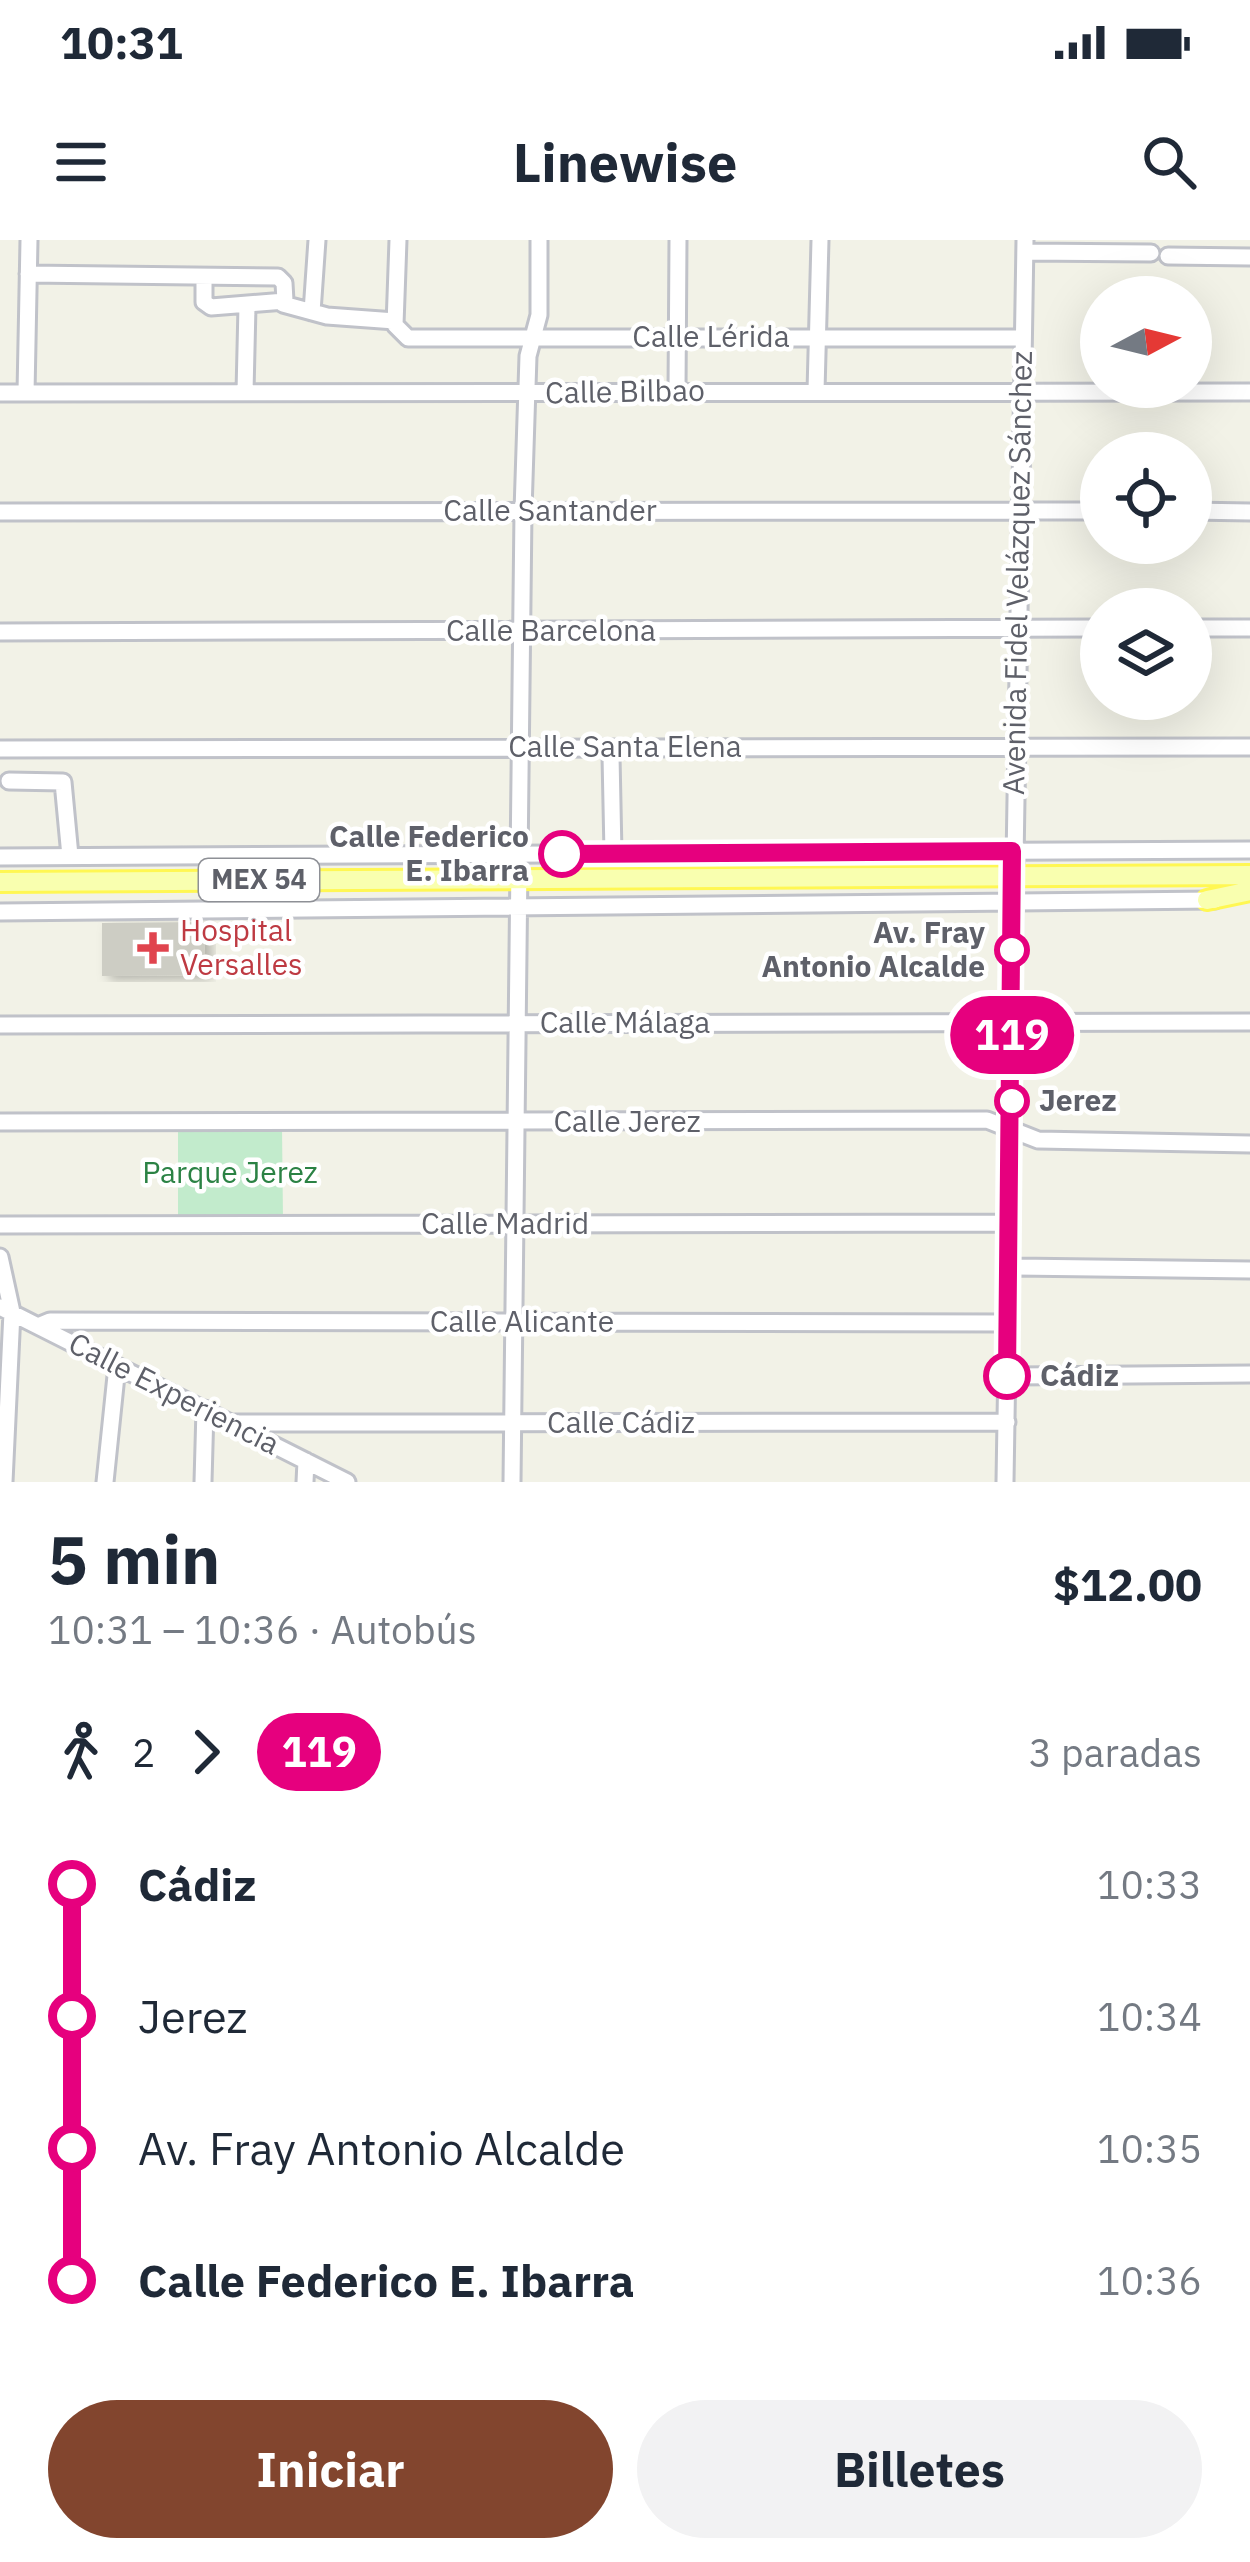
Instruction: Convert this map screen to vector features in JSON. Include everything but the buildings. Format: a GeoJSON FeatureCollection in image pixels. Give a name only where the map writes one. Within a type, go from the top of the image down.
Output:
{"type":"FeatureCollection","features":[{"type":"Feature","properties":{"kind":"main road","name":"MEX 54"},"geometry":{"type":"LineString","coordinates":[[0,882],[1250,875]]}},
{"type":"Feature","properties":{"kind":"main road"},"geometry":{"type":"LineString","coordinates":[[1207,900],[1250,895]]}},
{"type":"Feature","properties":{"kind":"street"},"geometry":{"type":"LineString","coordinates":[[26,393],[29,240]]}},
{"type":"Feature","properties":{"kind":"street"},"geometry":{"type":"LineString","coordinates":[[312,312],[317,240]]}},
{"type":"Feature","properties":{"kind":"street"},"geometry":{"type":"LineString","coordinates":[[398,240],[398,328]]}},
{"type":"Feature","properties":{"kind":"street"},"geometry":{"type":"LineString","coordinates":[[512,1482],[523,511],[539,240]]}},
{"type":"Feature","properties":{"kind":"street"},"geometry":{"type":"LineString","coordinates":[[677,391],[679,240]]}},
{"type":"Feature","properties":{"kind":"street"},"geometry":{"type":"LineString","coordinates":[[816,392],[820,240]]}},
{"type":"Feature","properties":{"kind":"street"},"geometry":{"type":"LineString","coordinates":[[1025,246],[1250,256]]}},
{"type":"Feature","properties":{"kind":"street","name":"Avenida Fidel Velázquez Sánchez"},"geometry":{"type":"LineString","coordinates":[[1005,1482],[1025,246]]}},
{"type":"Feature","properties":{"kind":"street"},"geometry":{"type":"LineString","coordinates":[[28,274],[278,277],[284,283],[283,304],[207,306],[204,277]]}},
{"type":"Feature","properties":{"kind":"street","name":"Calle Lérida"},"geometry":{"type":"LineString","coordinates":[[283,304],[398,328],[533,337],[1022,338]]}},
{"type":"Feature","properties":{"kind":"street"},"geometry":{"type":"LineString","coordinates":[[245,392],[247,306]]}},
{"type":"Feature","properties":{"kind":"street","name":"Calle Bilbao"},"geometry":{"type":"LineString","coordinates":[[0,393],[1250,392]]}},
{"type":"Feature","properties":{"kind":"street","name":"Calle Santander"},"geometry":{"type":"LineString","coordinates":[[0,512],[1080,512]]}},
{"type":"Feature","properties":{"kind":"street"},"geometry":{"type":"LineString","coordinates":[[1212,512],[1250,512]]}},
{"type":"Feature","properties":{"kind":"street","name":"Calle Barcelona"},"geometry":{"type":"LineString","coordinates":[[0,632],[1080,628]]}},
{"type":"Feature","properties":{"kind":"street"},"geometry":{"type":"LineString","coordinates":[[1212,628],[1250,628]]}},
{"type":"Feature","properties":{"kind":"street","name":"Calle Santa Elena"},"geometry":{"type":"LineString","coordinates":[[0,749],[1250,747]]}},
{"type":"Feature","properties":{"kind":"street"},"geometry":{"type":"LineString","coordinates":[[611,756],[614,853]]}},
{"type":"Feature","properties":{"kind":"street"},"geometry":{"type":"LineString","coordinates":[[9,782],[63,782],[70,856]]}},
{"type":"Feature","properties":{"kind":"street"},"geometry":{"type":"LineString","coordinates":[[0,856],[1250,850]]}},
{"type":"Feature","properties":{"kind":"street"},"geometry":{"type":"LineString","coordinates":[[0,912],[518,903],[1207,900]]}},
{"type":"Feature","properties":{"kind":"street","name":"Calle Málaga"},"geometry":{"type":"LineString","coordinates":[[0,1025],[1250,1022]]}},
{"type":"Feature","properties":{"kind":"street","name":"Calle Jerez"},"geometry":{"type":"LineString","coordinates":[[0,1122],[987,1120],[1039,1140],[1250,1144]]}},
{"type":"Feature","properties":{"kind":"street","name":"Calle Madrid"},"geometry":{"type":"LineString","coordinates":[[0,1225],[1010,1223]]}},
{"type":"Feature","properties":{"kind":"street"},"geometry":{"type":"LineString","coordinates":[[0,1257],[6,1290],[4,1482]]}},
{"type":"Feature","properties":{"kind":"street"},"geometry":{"type":"LineString","coordinates":[[1010,1268],[1250,1270]]}},
{"type":"Feature","properties":{"kind":"street"},"geometry":{"type":"LineString","coordinates":[[0,1354],[5,1309]]}},
{"type":"Feature","properties":{"kind":"street","name":"Calle Experiencia"},"geometry":{"type":"LineString","coordinates":[[5,1309],[347,1482]]}},
{"type":"Feature","properties":{"kind":"street","name":"Calle Alicante"},"geometry":{"type":"LineString","coordinates":[[38,1326],[50,1321],[1008,1322]]}},
{"type":"Feature","properties":{"kind":"street"},"geometry":{"type":"LineString","coordinates":[[105,1482],[117,1366]]}},
{"type":"Feature","properties":{"kind":"street"},"geometry":{"type":"LineString","coordinates":[[1007,1376],[1250,1374]]}},
{"type":"Feature","properties":{"kind":"street"},"geometry":{"type":"LineString","coordinates":[[203,1482],[205,1408]]}},
{"type":"Feature","properties":{"kind":"street","name":"Calle Cádiz"},"geometry":{"type":"LineString","coordinates":[[236,1423],[1006,1422]]}},
{"type":"Feature","properties":{"kind":"street"},"geometry":{"type":"LineString","coordinates":[[305,1482],[306,1461]]}},
{"type":"Feature","properties":{"kind":"green space","name":"Parque Jerez"},"geometry":{"type":"Polygon","coordinates":[[[178,1126],[282,1127],[283,1220],[178,1218],[178,1126]]]}},
{"type":"Feature","properties":{"kind":"bus line","name":"119"},"geometry":{"type":"LineString","coordinates":[[562,854],[1012,851],[1007,1376]]}},
{"type":"Feature","properties":{"kind":"place","name":"Calle Federico E. Ibarra"},"geometry":{"type":"Point","coordinates":[562,854]}},
{"type":"Feature","properties":{"kind":"place","name":"Hospital Versalles"},"geometry":{"type":"Point","coordinates":[153,948]}},
{"type":"Feature","properties":{"kind":"place","name":"Av. Fray Antonio Alcalde"},"geometry":{"type":"Point","coordinates":[1012,950]}},
{"type":"Feature","properties":{"kind":"place","name":"Jerez"},"geometry":{"type":"Point","coordinates":[1012,1101]}},
{"type":"Feature","properties":{"kind":"place","name":"Cádiz"},"geometry":{"type":"Point","coordinates":[1007,1376]}}]}
